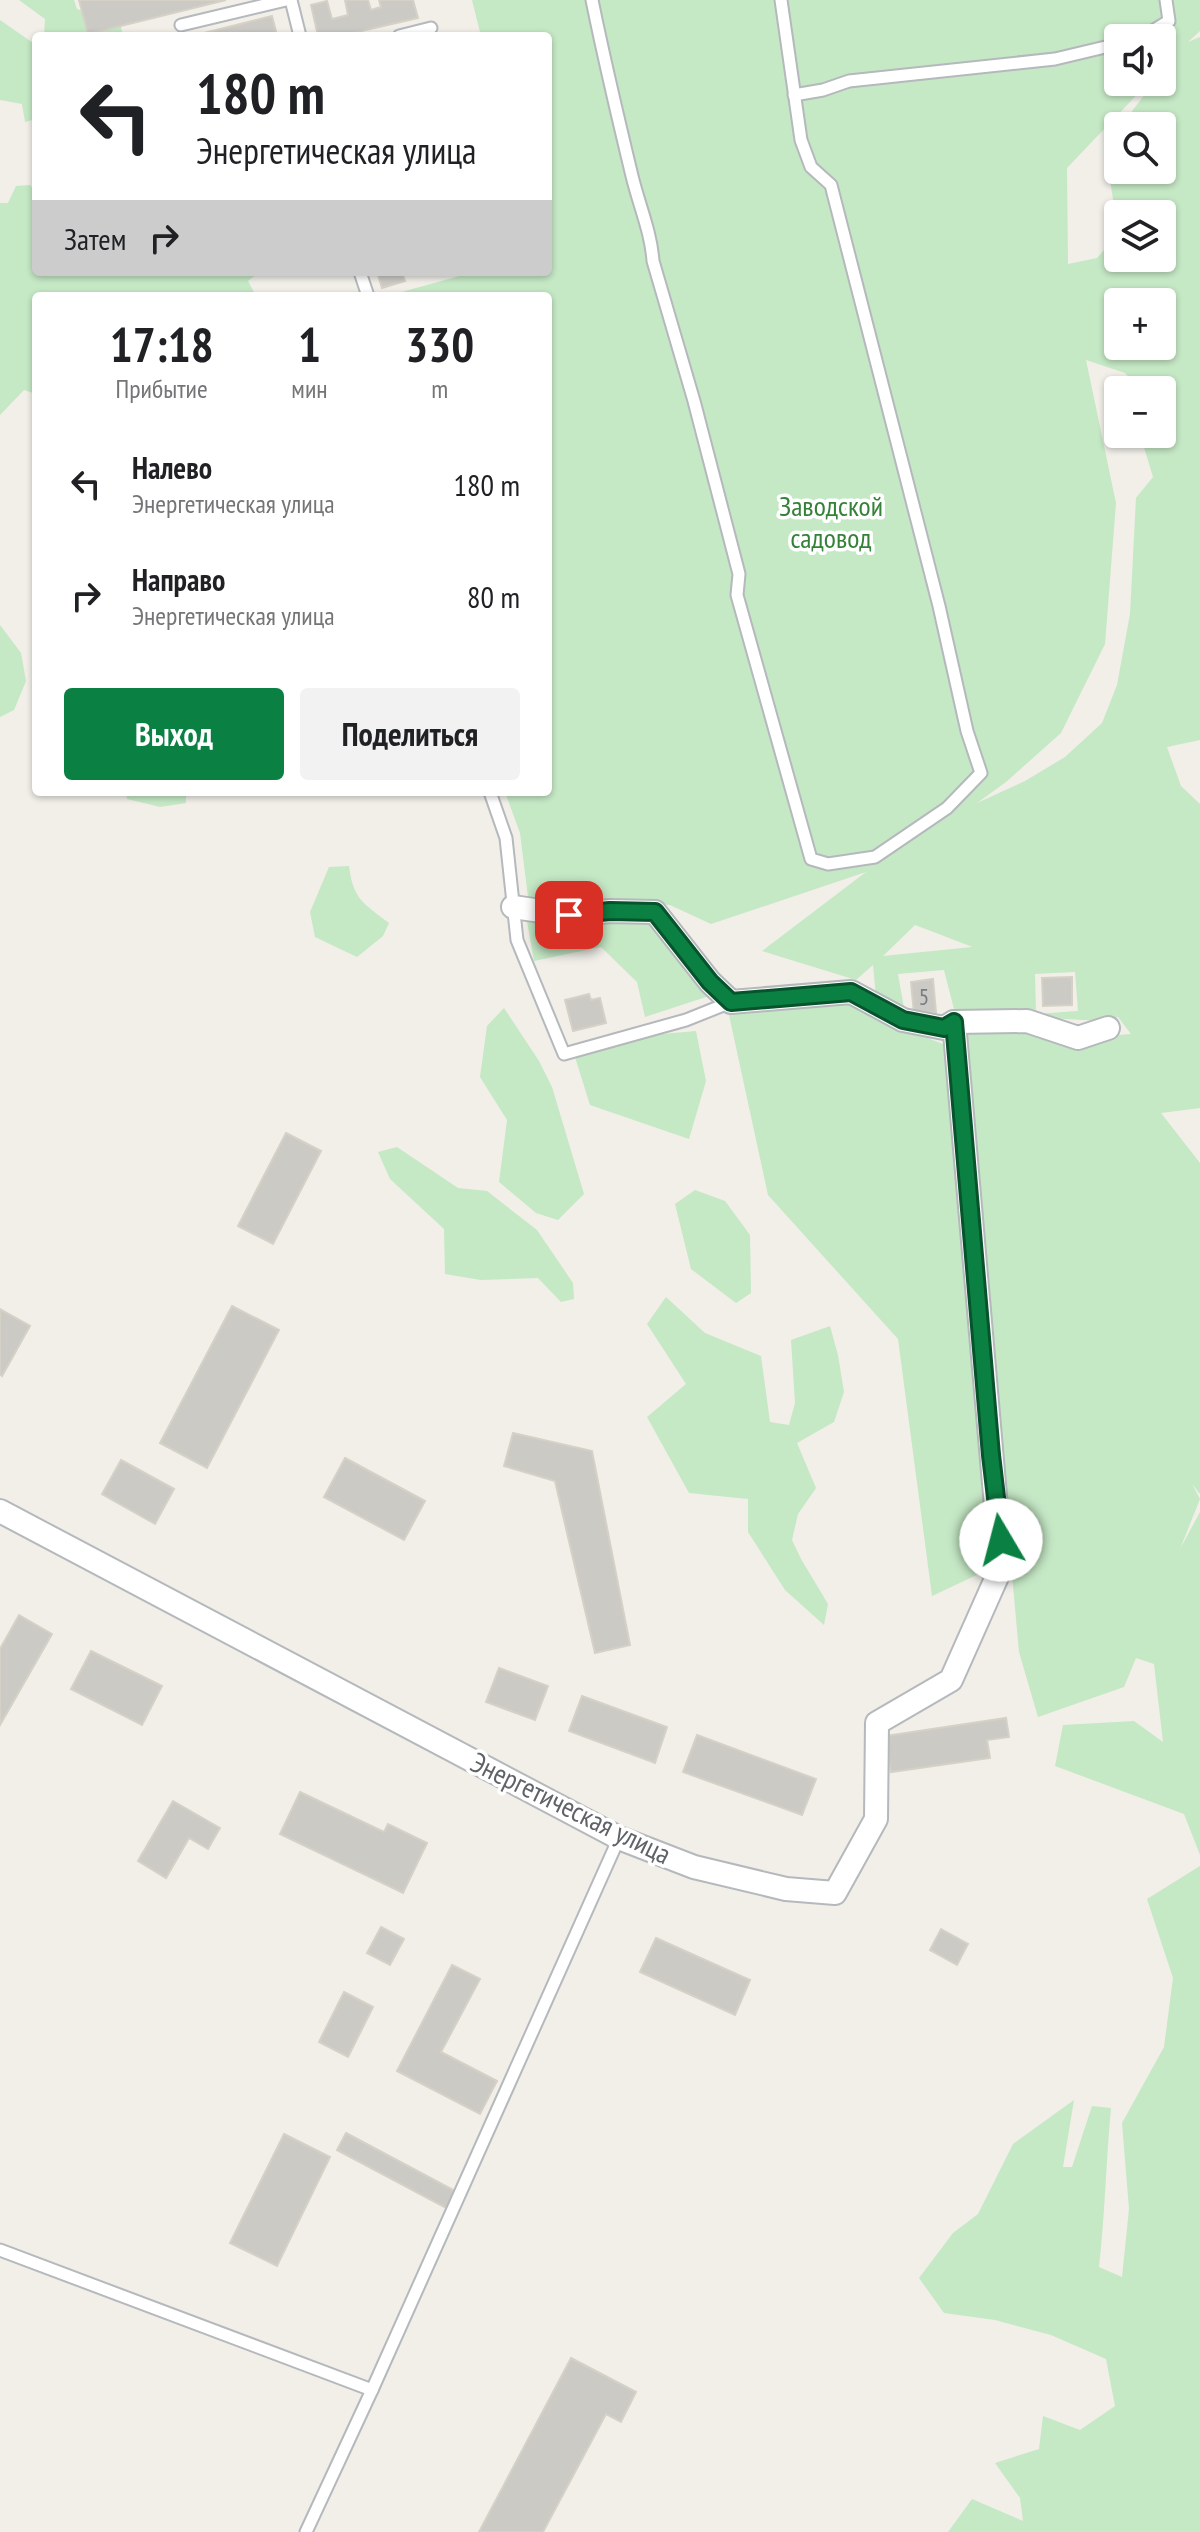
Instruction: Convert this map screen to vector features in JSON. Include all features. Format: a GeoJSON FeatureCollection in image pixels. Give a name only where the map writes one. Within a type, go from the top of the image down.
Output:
{"type":"FeatureCollection","features":[{"type":"Feature","properties":{"kind":"street"},"geometry":{"type":"LineString","coordinates":[[513,907],[569,915],[610,911],[655,912],[710,982],[731,1002],[851,992],[903,1020],[944,1028],[954,1022],[1027,1021],[1078,1038],[1108,1028]]}},
{"type":"Feature","properties":{"kind":"street","name":"Энергетическая улица"},"geometry":{"type":"LineString","coordinates":[[0,1511],[619,1838],[694,1867],[786,1889],[835,1893],[876,1819],[877,1723],[951,1680],[1004,1561],[997,1518],[954,1022]]}},
{"type":"Feature","properties":{"kind":"lane"},"geometry":{"type":"LineString","coordinates":[[181,25],[288,0],[299,32]]}},
{"type":"Feature","properties":{"kind":"lane"},"geometry":{"type":"LineString","coordinates":[[592,0],[609,83],[640,206],[652,239],[653,261],[694,401],[739,574],[737,595],[811,859],[828,864],[875,857],[947,808],[981,773],[967,731],[939,606],[831,185],[811,167],[801,140],[781,0]]}},
{"type":"Feature","properties":{"kind":"lane"},"geometry":{"type":"LineString","coordinates":[[1164,24],[1169,21],[1166,0]]}},
{"type":"Feature","properties":{"kind":"lane"},"geometry":{"type":"LineString","coordinates":[[415,32],[431,28]]}},
{"type":"Feature","properties":{"kind":"lane"},"geometry":{"type":"LineString","coordinates":[[794,95],[849,81],[1055,59],[1104,47]]}},
{"type":"Feature","properties":{"kind":"lane"},"geometry":{"type":"LineString","coordinates":[[491,796],[506,838],[517,940],[564,1054],[686,1020],[731,1002]]}},
{"type":"Feature","properties":{"kind":"lane"},"geometry":{"type":"LineString","coordinates":[[306,2532],[619,1838]]}},
{"type":"Feature","properties":{"kind":"lane"},"geometry":{"type":"LineString","coordinates":[[0,2250],[372,2390]]}},
{"type":"Feature","properties":{"kind":"green space"},"geometry":{"type":"Polygon","coordinates":[[[19,0],[74,0],[77,9],[120,23],[122,32],[44,32],[45,19],[19,0]]]}},
{"type":"Feature","properties":{"kind":"green space","name":"Заводской садовод"},"geometry":{"type":"Polygon","coordinates":[[[472,0],[1200,0],[1200,31],[1188,42],[1200,37],[1200,740],[1167,747],[1181,786],[1200,804],[1200,1108],[1161,1113],[1200,1163],[1200,1494],[1192,1484],[1200,1499],[1180,1549],[1200,1512],[1200,1855],[1184,1814],[1055,1766],[1063,1725],[1134,1721],[1163,1742],[1154,1664],[1136,1658],[1124,1687],[1038,1717],[1019,1652],[963,1030],[1045,1029],[1076,1047],[1131,1034],[1118,1017],[1102,1021],[955,1013],[944,970],[898,974],[905,1014],[876,997],[873,965],[856,980],[762,951],[866,872],[711,924],[670,905],[528,897],[520,833],[506,796],[552,796],[552,292],[402,292],[460,276],[552,276],[552,32],[480,32],[472,0]],[[1086,360],[1116,503],[1105,644],[1061,733],[1006,782],[977,803],[1025,781],[1065,757],[1102,723],[1117,685],[1130,614],[1136,498],[1153,477],[1144,448],[1176,448],[1176,376],[1128,376],[1086,360]],[[915,925],[883,956],[972,947],[915,925]],[[1075,972],[1035,974],[1036,1014],[1078,1011],[1075,972]]]}},
{"type":"Feature","properties":{"kind":"green space"},"geometry":{"type":"Polygon","coordinates":[[[0,20],[32,42],[32,120],[25,122],[22,104],[0,100],[0,20]]]}},
{"type":"Feature","properties":{"kind":"green space"},"geometry":{"type":"Polygon","coordinates":[[[30,185],[32,188],[32,276],[254,276],[248,281],[254,292],[32,292],[32,393],[24,390],[0,415],[0,203],[8,203],[16,186],[30,185]]]}},
{"type":"Feature","properties":{"kind":"green space"},"geometry":{"type":"Polygon","coordinates":[[[0,625],[21,653],[26,681],[14,710],[0,717],[0,625]]]}},
{"type":"Feature","properties":{"kind":"green space"},"geometry":{"type":"Polygon","coordinates":[[[127,796],[186,796],[186,803],[160,807],[127,799],[127,796]]]}},
{"type":"Feature","properties":{"kind":"green space"},"geometry":{"type":"Polygon","coordinates":[[[349,866],[353,886],[361,899],[389,923],[383,936],[357,957],[315,937],[310,912],[329,867],[349,866]]]}},
{"type":"Feature","properties":{"kind":"green space"},"geometry":{"type":"Polygon","coordinates":[[[526,916],[649,920],[712,995],[645,1017],[637,982],[601,947],[534,961],[526,916]]]}},
{"type":"Feature","properties":{"kind":"green space"},"geometry":{"type":"Polygon","coordinates":[[[839,997],[884,1021],[948,1046],[1000,1564],[932,1596],[898,1339],[768,1195],[729,1015],[771,1001],[839,997]]]}},
{"type":"Feature","properties":{"kind":"green space"},"geometry":{"type":"Polygon","coordinates":[[[504,1008],[552,1087],[584,1194],[558,1220],[536,1213],[499,1182],[507,1120],[480,1077],[487,1026],[504,1008]]]}},
{"type":"Feature","properties":{"kind":"green space"},"geometry":{"type":"Polygon","coordinates":[[[696,1031],[706,1081],[689,1139],[590,1105],[575,1057],[651,1035],[696,1031]]]}},
{"type":"Feature","properties":{"kind":"green space"},"geometry":{"type":"Polygon","coordinates":[[[397,1147],[458,1188],[487,1191],[537,1230],[573,1283],[574,1299],[561,1302],[538,1278],[481,1280],[445,1274],[444,1229],[390,1179],[378,1152],[397,1147]]]}},
{"type":"Feature","properties":{"kind":"green space"},"geometry":{"type":"Polygon","coordinates":[[[695,1190],[725,1201],[750,1235],[751,1293],[736,1303],[691,1269],[675,1204],[695,1190]]]}},
{"type":"Feature","properties":{"kind":"green space"},"geometry":{"type":"Polygon","coordinates":[[[666,1297],[705,1333],[761,1356],[770,1422],[789,1425],[795,1403],[791,1340],[830,1326],[844,1392],[834,1422],[797,1443],[816,1488],[798,1514],[792,1540],[828,1604],[824,1625],[785,1590],[748,1532],[748,1499],[689,1493],[647,1417],[686,1384],[647,1324],[666,1297]]]}},
{"type":"Feature","properties":{"kind":"green space"},"geometry":{"type":"Polygon","coordinates":[[[1200,1866],[1200,2532],[948,2532],[972,2499],[1023,2521],[1020,2498],[995,2463],[1039,2449],[1043,2416],[1080,2430],[1115,2406],[1106,2359],[1051,2335],[995,2320],[944,2313],[919,2278],[953,2233],[978,2214],[1013,2144],[1074,2100],[1063,2167],[1072,2167],[1092,2106],[1111,2108],[1099,2267],[1122,2277],[1129,2209],[1122,2123],[1164,2047],[1173,1978],[1147,1899],[1200,1866]]]}},
{"type":"Feature","properties":{"kind":"building"},"geometry":{"type":"Polygon","coordinates":[[[79,0],[226,0],[96,32],[87,32],[79,0]]]}},
{"type":"Feature","properties":{"kind":"building"},"geometry":{"type":"Polygon","coordinates":[[[345,0],[368,0],[371,10],[381,7],[379,0],[413,0],[418,18],[357,32],[317,32],[311,5],[327,1],[332,19],[348,15],[345,0]]]}},
{"type":"Feature","properties":{"kind":"building"},"geometry":{"type":"Polygon","coordinates":[[[272,16],[276,32],[208,32],[272,16]]]}},
{"type":"Feature","properties":{"kind":"building"},"geometry":{"type":"Polygon","coordinates":[[[378,276],[403,276],[405,281],[382,288],[378,276]]]}},
{"type":"Feature","properties":{"kind":"building"},"geometry":{"type":"Polygon","coordinates":[[[1072,977],[1072,1005],[1043,1006],[1042,978],[1072,977]]]}},
{"type":"Feature","properties":{"kind":"building"},"geometry":{"type":"Polygon","coordinates":[[[933,979],[936,1012],[914,1014],[911,982],[933,979]]]}},
{"type":"Feature","properties":{"kind":"building"},"geometry":{"type":"Polygon","coordinates":[[[589,994],[591,1000],[600,998],[606,1023],[573,1031],[565,1000],[589,994]]]}},
{"type":"Feature","properties":{"kind":"building"},"geometry":{"type":"Polygon","coordinates":[[[286,1133],[321,1151],[273,1244],[238,1226],[286,1133]]]}},
{"type":"Feature","properties":{"kind":"building"},"geometry":{"type":"Polygon","coordinates":[[[232,1306],[279,1330],[207,1468],[160,1443],[232,1306]]]}},
{"type":"Feature","properties":{"kind":"building"},"geometry":{"type":"Polygon","coordinates":[[[0,1309],[30,1326],[2,1376],[0,1374],[0,1309]]]}},
{"type":"Feature","properties":{"kind":"building"},"geometry":{"type":"Polygon","coordinates":[[[513,1433],[592,1451],[630,1645],[595,1653],[555,1481],[504,1466],[513,1433]]]}},
{"type":"Feature","properties":{"kind":"building"},"geometry":{"type":"Polygon","coordinates":[[[345,1458],[425,1501],[404,1540],[324,1497],[345,1458]]]}},
{"type":"Feature","properties":{"kind":"building"},"geometry":{"type":"Polygon","coordinates":[[[121,1460],[174,1489],[155,1524],[102,1494],[121,1460]]]}},
{"type":"Feature","properties":{"kind":"building"},"geometry":{"type":"Polygon","coordinates":[[[19,1615],[52,1634],[0,1725],[0,1649],[19,1615]]]}},
{"type":"Feature","properties":{"kind":"building"},"geometry":{"type":"Polygon","coordinates":[[[91,1651],[162,1686],[142,1725],[71,1689],[91,1651]]]}},
{"type":"Feature","properties":{"kind":"building"},"geometry":{"type":"Polygon","coordinates":[[[499,1668],[548,1686],[535,1720],[486,1702],[499,1668]]]}},
{"type":"Feature","properties":{"kind":"building"},"geometry":{"type":"Polygon","coordinates":[[[582,1696],[667,1727],[655,1763],[569,1731],[582,1696]]]}},
{"type":"Feature","properties":{"kind":"building"},"geometry":{"type":"Polygon","coordinates":[[[1006,1718],[1009,1737],[987,1740],[990,1758],[891,1772],[885,1736],[1006,1718]]]}},
{"type":"Feature","properties":{"kind":"building"},"geometry":{"type":"Polygon","coordinates":[[[697,1735],[816,1779],[802,1815],[683,1772],[697,1735]]]}},
{"type":"Feature","properties":{"kind":"building"},"geometry":{"type":"Polygon","coordinates":[[[300,1792],[384,1832],[388,1824],[427,1843],[403,1893],[280,1834],[300,1792]]]}},
{"type":"Feature","properties":{"kind":"building"},"geometry":{"type":"Polygon","coordinates":[[[173,1801],[220,1828],[208,1849],[189,1838],[166,1878],[138,1861],[173,1801]]]}},
{"type":"Feature","properties":{"kind":"building"},"geometry":{"type":"Polygon","coordinates":[[[381,1927],[404,1939],[390,1965],[367,1953],[381,1927]]]}},
{"type":"Feature","properties":{"kind":"building"},"geometry":{"type":"Polygon","coordinates":[[[941,1929],[968,1944],[957,1965],[930,1950],[941,1929]]]}},
{"type":"Feature","properties":{"kind":"building"},"geometry":{"type":"Polygon","coordinates":[[[656,1938],[750,1980],[735,2015],[640,1972],[656,1938]]]}},
{"type":"Feature","properties":{"kind":"building"},"geometry":{"type":"Polygon","coordinates":[[[452,1965],[480,1979],[441,2052],[497,2081],[480,2114],[397,2071],[452,1965]]]}},
{"type":"Feature","properties":{"kind":"building"},"geometry":{"type":"Polygon","coordinates":[[[344,1992],[373,2007],[348,2057],[319,2042],[344,1992]]]}},
{"type":"Feature","properties":{"kind":"building"},"geometry":{"type":"Polygon","coordinates":[[[346,2133],[455,2191],[446,2208],[337,2150],[346,2133]]]}},
{"type":"Feature","properties":{"kind":"building"},"geometry":{"type":"Polygon","coordinates":[[[284,2134],[330,2157],[277,2266],[230,2243],[284,2134]]]}},
{"type":"Feature","properties":{"kind":"building"},"geometry":{"type":"Polygon","coordinates":[[[571,2358],[636,2392],[621,2422],[606,2414],[543,2532],[479,2532],[571,2358]]]}},
{"type":"Feature","properties":{"kind":"route"},"geometry":{"type":"LineString","coordinates":[[569,915],[610,911],[655,912],[710,982],[731,1002],[851,992],[903,1020],[944,1028],[954,1022],[1001,1540]]}}]}
